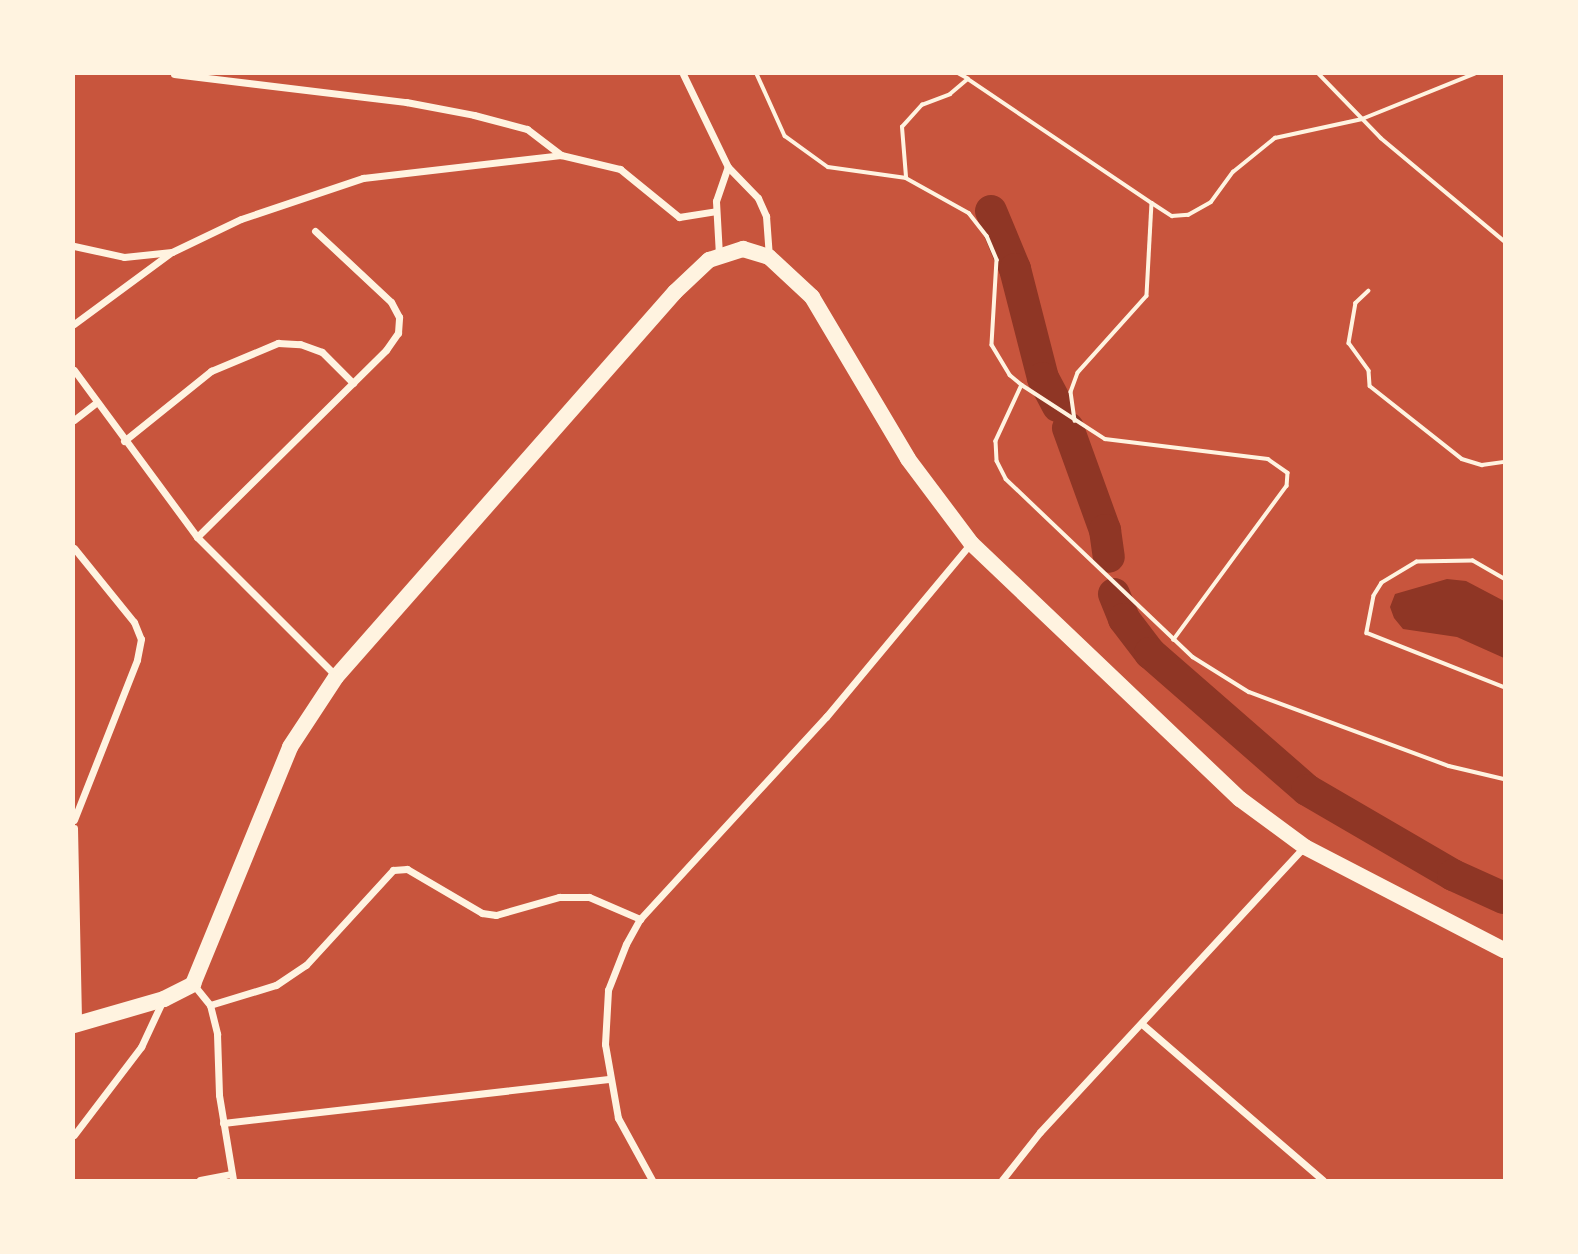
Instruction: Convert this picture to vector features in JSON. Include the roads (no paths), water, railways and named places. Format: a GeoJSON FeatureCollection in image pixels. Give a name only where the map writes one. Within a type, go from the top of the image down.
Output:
{"type":"FeatureCollection","features":[{"type":"Feature","properties":{"kind":"main road"},"geometry":{"type":"LineString","coordinates":[[76,1024],[164,999],[193,984],[290,747],[336,677],[675,292],[719,255],[743,249],[769,257],[828,319],[908,459],[971,543],[1240,799],[1305,847],[1504,950]]}},
{"type":"Feature","properties":{"kind":"street"},"geometry":{"type":"LineString","coordinates":[[174,74],[406,102],[474,116],[527,129],[561,155]]}},
{"type":"Feature","properties":{"kind":"street"},"geometry":{"type":"LineString","coordinates":[[683,74],[728,167],[758,198],[766,216],[769,257]]}},
{"type":"Feature","properties":{"kind":"street"},"geometry":{"type":"LineString","coordinates":[[74,324],[172,252],[241,219],[363,178],[561,155],[620,169],[679,217],[715,212]]}},
{"type":"Feature","properties":{"kind":"street"},"geometry":{"type":"LineString","coordinates":[[719,255],[715,212],[728,167]]}},
{"type":"Feature","properties":{"kind":"street"},"geometry":{"type":"LineString","coordinates":[[197,537],[354,383],[398,333],[399,317],[391,302],[315,231]]}},
{"type":"Feature","properties":{"kind":"street"},"geometry":{"type":"LineString","coordinates":[[74,246],[124,257],[172,252]]}},
{"type":"Feature","properties":{"kind":"street"},"geometry":{"type":"LineString","coordinates":[[124,441],[211,371],[278,344],[322,352],[354,383]]}},
{"type":"Feature","properties":{"kind":"street"},"geometry":{"type":"LineString","coordinates":[[74,370],[197,537],[336,677]]}},
{"type":"Feature","properties":{"kind":"street"},"geometry":{"type":"LineString","coordinates":[[74,420],[96,403]]}},
{"type":"Feature","properties":{"kind":"street"},"geometry":{"type":"LineString","coordinates":[[652,1181],[618,1118],[609,1079],[603,1014],[626,944],[640,919],[826,717],[971,543]]}},
{"type":"Feature","properties":{"kind":"street"},"geometry":{"type":"LineString","coordinates":[[74,548],[134,622],[141,639],[137,660],[74,820]]}},
{"type":"Feature","properties":{"kind":"street"},"geometry":{"type":"LineString","coordinates":[[74,828],[76,1024]]}},
{"type":"Feature","properties":{"kind":"street"},"geometry":{"type":"LineString","coordinates":[[1002,1181],[1040,1132],[1305,847]]}},
{"type":"Feature","properties":{"kind":"street"},"geometry":{"type":"LineString","coordinates":[[210,1005],[276,985],[306,965],[393,870],[407,869],[482,913],[496,915],[559,897],[589,897],[640,919]]}},
{"type":"Feature","properties":{"kind":"street"},"geometry":{"type":"LineString","coordinates":[[193,984],[210,1005],[223,1124],[232,1177],[200,1181]]}},
{"type":"Feature","properties":{"kind":"street"},"geometry":{"type":"LineString","coordinates":[[74,1135],[141,1046],[164,999]]}},
{"type":"Feature","properties":{"kind":"street"},"geometry":{"type":"LineString","coordinates":[[1142,1024],[1323,1181]]}},
{"type":"Feature","properties":{"kind":"street"},"geometry":{"type":"LineString","coordinates":[[223,1124],[609,1079]]}},
{"type":"Feature","properties":{"kind":"waterway"},"geometry":{"type":"LineString","coordinates":[[991,211],[1015,269],[1043,378],[1058,406]]}},
{"type":"Feature","properties":{"kind":"waterway"},"geometry":{"type":"LineString","coordinates":[[1068,428],[1105,530],[1109,557]]}},
{"type":"Feature","properties":{"kind":"waterway"},"geometry":{"type":"LineString","coordinates":[[1114,594],[1124,619],[1150,653],[1307,790],[1453,875],[1504,898]]}}]}
